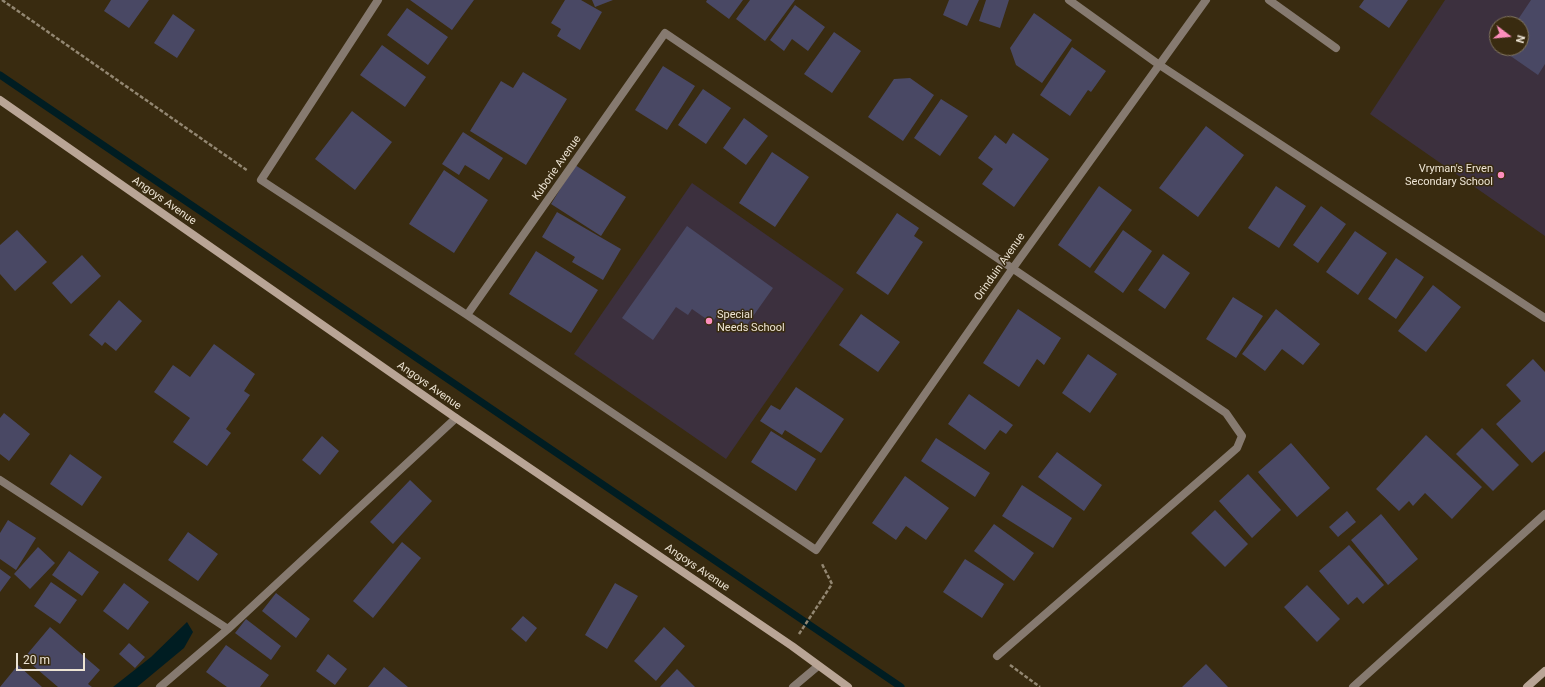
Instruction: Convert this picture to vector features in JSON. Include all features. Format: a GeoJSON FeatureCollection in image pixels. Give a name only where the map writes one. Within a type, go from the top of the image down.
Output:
{"type":"FeatureCollection","features":[{"type":"Feature","properties":{"kind":"street"},"geometry":{"type":"LineString","coordinates":[[378,0],[261,180],[467,315],[816,550]]}},
{"type":"Feature","properties":{"kind":"street"},"geometry":{"type":"LineString","coordinates":[[1069,0],[1158,64],[1545,318]]}},
{"type":"Feature","properties":{"kind":"street","name":"Orinduin Avenue"},"geometry":{"type":"LineString","coordinates":[[816,550],[1013,268],[1158,64],[1206,0]]}},
{"type":"Feature","properties":{"kind":"street"},"geometry":{"type":"LineString","coordinates":[[1269,0],[1336,48]]}},
{"type":"Feature","properties":{"kind":"street","name":"Kuborie Avenue"},"geometry":{"type":"LineString","coordinates":[[467,315],[665,33],[1013,268]]}},
{"type":"Feature","properties":{"kind":"street","name":"Angoys Avenue"},"geometry":{"type":"LineString","coordinates":[[0,100],[456,418],[792,646],[848,687]]}},
{"type":"Feature","properties":{"kind":"street"},"geometry":{"type":"LineString","coordinates":[[997,656],[1237,448],[1242,436],[1226,413],[1013,268]]}},
{"type":"Feature","properties":{"kind":"street"},"geometry":{"type":"LineString","coordinates":[[160,687],[228,629],[456,418]]}},
{"type":"Feature","properties":{"kind":"street"},"geometry":{"type":"LineString","coordinates":[[0,480],[228,629]]}},
{"type":"Feature","properties":{"kind":"street"},"geometry":{"type":"LineString","coordinates":[[1354,687],[1545,514]]}},
{"type":"Feature","properties":{"kind":"street"},"geometry":{"type":"LineString","coordinates":[[793,687],[818,666]]}},
{"type":"Feature","properties":{"kind":"street"},"geometry":{"type":"LineString","coordinates":[[1527,687],[1545,671]]}},
{"type":"Feature","properties":{"kind":"path"},"geometry":{"type":"LineString","coordinates":[[2,0],[261,180]]}},
{"type":"Feature","properties":{"kind":"path"},"geometry":{"type":"LineString","coordinates":[[800,632],[832,584],[816,550]]}},
{"type":"Feature","properties":{"kind":"path"},"geometry":{"type":"LineString","coordinates":[[997,656],[1040,687]]}},
{"type":"Feature","properties":{"kind":"shaded area","name":"Vryman's Erven Secondary School"},"geometry":{"type":"Polygon","coordinates":[[[1445,0],[1545,0],[1545,236],[1370,114],[1445,0]]]}},
{"type":"Feature","properties":{"kind":"shaded area","name":"Special Needs School"},"geometry":{"type":"Polygon","coordinates":[[[692,183],[844,289],[726,459],[574,354],[692,183]]]}},
{"type":"Feature","properties":{"kind":"water"},"geometry":{"type":"Polygon","coordinates":[[[187,622],[193,632],[184,648],[137,687],[113,687],[151,657],[187,622]]]}},
{"type":"Feature","properties":{"kind":"building"},"geometry":{"type":"Polygon","coordinates":[[[111,0],[149,0],[129,28],[104,11],[111,0]]]}},
{"type":"Feature","properties":{"kind":"building"},"geometry":{"type":"Polygon","coordinates":[[[410,0],[474,0],[452,30],[410,0]]]}},
{"type":"Feature","properties":{"kind":"building"},"geometry":{"type":"Polygon","coordinates":[[[565,0],[581,0],[602,12],[580,50],[557,36],[561,29],[551,23],[565,0]]]}},
{"type":"Feature","properties":{"kind":"building"},"geometry":{"type":"Polygon","coordinates":[[[592,0],[613,0],[595,7],[592,0]]]}},
{"type":"Feature","properties":{"kind":"building"},"geometry":{"type":"Polygon","coordinates":[[[707,0],[743,0],[729,19],[706,2],[707,0]]]}},
{"type":"Feature","properties":{"kind":"building"},"geometry":{"type":"Polygon","coordinates":[[[750,0],[795,0],[765,41],[736,19],[750,0]]]}},
{"type":"Feature","properties":{"kind":"building"},"geometry":{"type":"Polygon","coordinates":[[[949,0],[979,0],[967,26],[943,15],[949,0]]]}},
{"type":"Feature","properties":{"kind":"building"},"geometry":{"type":"Polygon","coordinates":[[[986,0],[1009,0],[1000,28],[979,21],[986,0]]]}},
{"type":"Feature","properties":{"kind":"building"},"geometry":{"type":"Polygon","coordinates":[[[1364,0],[1408,0],[1389,28],[1359,7],[1364,0]]]}},
{"type":"Feature","properties":{"kind":"building"},"geometry":{"type":"Polygon","coordinates":[[[1531,0],[1545,0],[1545,64],[1538,75],[1511,56],[1529,56],[1529,16],[1520,16],[1531,0]]]}},
{"type":"Feature","properties":{"kind":"building"},"geometry":{"type":"Polygon","coordinates":[[[795,5],[825,27],[808,51],[792,39],[784,51],[770,40],[795,5]]]}},
{"type":"Feature","properties":{"kind":"building"},"geometry":{"type":"Polygon","coordinates":[[[407,8],[448,37],[428,65],[387,35],[407,8]]]}},
{"type":"Feature","properties":{"kind":"building"},"geometry":{"type":"Polygon","coordinates":[[[1034,13],[1072,40],[1042,83],[1016,65],[1010,48],[1034,13]]]}},
{"type":"Feature","properties":{"kind":"building"},"geometry":{"type":"Polygon","coordinates":[[[173,14],[195,30],[177,58],[154,43],[173,14]]]}},
{"type":"Feature","properties":{"kind":"building"},"geometry":{"type":"Polygon","coordinates":[[[834,32],[861,51],[832,93],[804,74],[834,32]]]}},
{"type":"Feature","properties":{"kind":"building"},"geometry":{"type":"Polygon","coordinates":[[[382,45],[426,77],[405,107],[360,75],[382,45]]]}},
{"type":"Feature","properties":{"kind":"building"},"geometry":{"type":"Polygon","coordinates":[[[1072,47],[1106,71],[1091,92],[1088,90],[1070,116],[1040,95],[1072,47]]]}},
{"type":"Feature","properties":{"kind":"building"},"geometry":{"type":"Polygon","coordinates":[[[663,66],[695,86],[667,130],[635,110],[663,66]]]}},
{"type":"Feature","properties":{"kind":"building"},"geometry":{"type":"Polygon","coordinates":[[[523,72],[567,99],[526,165],[470,131],[501,81],[513,88],[523,72]]]}},
{"type":"Feature","properties":{"kind":"building"},"geometry":{"type":"Polygon","coordinates":[[[910,78],[934,95],[903,141],[868,117],[894,79],[910,78]]]}},
{"type":"Feature","properties":{"kind":"building"},"geometry":{"type":"Polygon","coordinates":[[[703,89],[731,108],[706,144],[678,125],[703,89]]]}},
{"type":"Feature","properties":{"kind":"building"},"geometry":{"type":"Polygon","coordinates":[[[941,99],[968,116],[940,156],[914,138],[941,99]]]}},
{"type":"Feature","properties":{"kind":"building"},"geometry":{"type":"Polygon","coordinates":[[[352,111],[392,142],[355,190],[315,159],[352,111]]]}},
{"type":"Feature","properties":{"kind":"building"},"geometry":{"type":"Polygon","coordinates":[[[744,118],[768,136],[746,165],[723,148],[744,118]]]}},
{"type":"Feature","properties":{"kind":"building"},"geometry":{"type":"Polygon","coordinates":[[[1206,126],[1244,155],[1198,217],[1159,188],[1206,126]]]}},
{"type":"Feature","properties":{"kind":"building"},"geometry":{"type":"Polygon","coordinates":[[[463,132],[503,158],[489,180],[465,165],[459,175],[442,164],[463,132]]]}},
{"type":"Feature","properties":{"kind":"building"},"geometry":{"type":"Polygon","coordinates":[[[1013,133],[1049,159],[1014,207],[982,184],[993,169],[978,158],[995,135],[1006,144],[1013,133]]]}},
{"type":"Feature","properties":{"kind":"building"},"geometry":{"type":"Polygon","coordinates":[[[772,152],[809,177],[775,227],[739,203],[772,152]]]}},
{"type":"Feature","properties":{"kind":"building"},"geometry":{"type":"Polygon","coordinates":[[[575,165],[626,197],[601,236],[551,204],[575,165]]]}},
{"type":"Feature","properties":{"kind":"building"},"geometry":{"type":"Polygon","coordinates":[[[444,170],[488,200],[454,253],[409,224],[444,170]]]}},
{"type":"Feature","properties":{"kind":"building"},"geometry":{"type":"Polygon","coordinates":[[[1099,186],[1132,210],[1090,268],[1058,245],[1099,186]]]}},
{"type":"Feature","properties":{"kind":"building"},"geometry":{"type":"Polygon","coordinates":[[[1276,186],[1306,206],[1279,248],[1248,228],[1276,186]]]}},
{"type":"Feature","properties":{"kind":"building"},"geometry":{"type":"Polygon","coordinates":[[[1321,206],[1346,224],[1318,263],[1293,245],[1321,206]]]}},
{"type":"Feature","properties":{"kind":"building"},"geometry":{"type":"Polygon","coordinates":[[[557,212],[621,249],[603,280],[572,262],[575,257],[542,237],[557,212]]]}},
{"type":"Feature","properties":{"kind":"building"},"geometry":{"type":"Polygon","coordinates":[[[897,213],[919,228],[914,236],[923,242],[888,295],[856,273],[897,213]]]}},
{"type":"Feature","properties":{"kind":"building"},"geometry":{"type":"Polygon","coordinates":[[[687,226],[773,288],[744,329],[720,311],[712,323],[692,309],[688,315],[676,307],[653,340],[622,318],[687,226]]]}},
{"type":"Feature","properties":{"kind":"building"},"geometry":{"type":"Polygon","coordinates":[[[17,230],[47,262],[15,291],[0,274],[0,245],[17,230]]]}},
{"type":"Feature","properties":{"kind":"building"},"geometry":{"type":"Polygon","coordinates":[[[1123,230],[1152,251],[1123,293],[1094,272],[1123,230]]]}},
{"type":"Feature","properties":{"kind":"building"},"geometry":{"type":"Polygon","coordinates":[[[1355,231],[1387,253],[1358,295],[1326,272],[1355,231]]]}},
{"type":"Feature","properties":{"kind":"building"},"geometry":{"type":"Polygon","coordinates":[[[536,251],[598,290],[571,333],[509,294],[536,251]]]}},
{"type":"Feature","properties":{"kind":"building"},"geometry":{"type":"Polygon","coordinates":[[[1163,254],[1190,273],[1165,309],[1138,290],[1163,254]]]}},
{"type":"Feature","properties":{"kind":"building"},"geometry":{"type":"Polygon","coordinates":[[[82,255],[101,276],[71,304],[52,283],[82,255]]]}},
{"type":"Feature","properties":{"kind":"building"},"geometry":{"type":"Polygon","coordinates":[[[1396,258],[1424,277],[1396,319],[1368,299],[1396,258]]]}},
{"type":"Feature","properties":{"kind":"building"},"geometry":{"type":"Polygon","coordinates":[[[1433,285],[1461,307],[1426,352],[1398,331],[1433,285]]]}},
{"type":"Feature","properties":{"kind":"building"},"geometry":{"type":"Polygon","coordinates":[[[1233,297],[1263,316],[1236,358],[1206,339],[1233,297]]]}},
{"type":"Feature","properties":{"kind":"building"},"geometry":{"type":"Polygon","coordinates":[[[119,300],[142,321],[116,351],[105,342],[102,346],[89,335],[119,300]]]}},
{"type":"Feature","properties":{"kind":"building"},"geometry":{"type":"Polygon","coordinates":[[[1018,309],[1061,338],[1044,365],[1037,359],[1019,387],[983,363],[1018,309]]]}},
{"type":"Feature","properties":{"kind":"building"},"geometry":{"type":"Polygon","coordinates":[[[1276,309],[1320,344],[1303,365],[1282,349],[1265,371],[1242,354],[1276,309]]]}},
{"type":"Feature","properties":{"kind":"building"},"geometry":{"type":"Polygon","coordinates":[[[861,314],[900,342],[878,372],[839,345],[861,314]]]}},
{"type":"Feature","properties":{"kind":"building"},"geometry":{"type":"Polygon","coordinates":[[[214,344],[255,374],[244,391],[250,395],[226,429],[231,433],[207,466],[173,442],[190,418],[154,392],[173,365],[190,377],[214,344]]]}},
{"type":"Feature","properties":{"kind":"building"},"geometry":{"type":"Polygon","coordinates":[[[1088,354],[1117,374],[1090,413],[1062,393],[1088,354]]]}},
{"type":"Feature","properties":{"kind":"building"},"geometry":{"type":"Polygon","coordinates":[[[1533,359],[1545,372],[1545,451],[1532,463],[1496,424],[1521,401],[1506,385],[1533,359]]]}},
{"type":"Feature","properties":{"kind":"building"},"geometry":{"type":"Polygon","coordinates":[[[796,387],[844,419],[821,453],[785,430],[782,435],[760,421],[771,405],[780,410],[796,387]]]}},
{"type":"Feature","properties":{"kind":"building"},"geometry":{"type":"Polygon","coordinates":[[[969,394],[1013,425],[1006,434],[1000,430],[985,450],[948,424],[969,394]]]}},
{"type":"Feature","properties":{"kind":"building"},"geometry":{"type":"Polygon","coordinates":[[[4,413],[30,434],[9,461],[0,454],[0,418],[4,413]]]}},
{"type":"Feature","properties":{"kind":"building"},"geometry":{"type":"Polygon","coordinates":[[[1482,428],[1519,465],[1493,491],[1456,454],[1482,428]]]}},
{"type":"Feature","properties":{"kind":"building"},"geometry":{"type":"Polygon","coordinates":[[[771,431],[816,459],[796,491],[751,462],[771,431]]]}},
{"type":"Feature","properties":{"kind":"building"},"geometry":{"type":"Polygon","coordinates":[[[1426,435],[1482,487],[1452,519],[1425,493],[1413,506],[1409,501],[1399,511],[1376,489],[1426,435]]]}},
{"type":"Feature","properties":{"kind":"building"},"geometry":{"type":"Polygon","coordinates":[[[322,436],[339,451],[320,475],[302,460],[322,436]]]}},
{"type":"Feature","properties":{"kind":"building"},"geometry":{"type":"Polygon","coordinates":[[[936,438],[990,473],[975,497],[921,461],[936,438]]]}},
{"type":"Feature","properties":{"kind":"building"},"geometry":{"type":"Polygon","coordinates":[[[1291,443],[1330,488],[1297,517],[1258,472],[1291,443]]]}},
{"type":"Feature","properties":{"kind":"building"},"geometry":{"type":"Polygon","coordinates":[[[1057,452],[1102,485],[1084,511],[1038,477],[1057,452]]]}},
{"type":"Feature","properties":{"kind":"building"},"geometry":{"type":"Polygon","coordinates":[[[70,454],[102,477],[82,506],[50,484],[70,454]]]}},
{"type":"Feature","properties":{"kind":"building"},"geometry":{"type":"Polygon","coordinates":[[[1248,474],[1281,510],[1252,538],[1219,501],[1248,474]]]}},
{"type":"Feature","properties":{"kind":"building"},"geometry":{"type":"Polygon","coordinates":[[[905,476],[949,508],[926,540],[906,526],[896,540],[872,523],[905,476]]]}},
{"type":"Feature","properties":{"kind":"building"},"geometry":{"type":"Polygon","coordinates":[[[410,480],[432,501],[393,544],[370,522],[410,480]]]}},
{"type":"Feature","properties":{"kind":"building"},"geometry":{"type":"Polygon","coordinates":[[[1022,485],[1072,518],[1053,548],[1002,516],[1022,485]]]}},
{"type":"Feature","properties":{"kind":"building"},"geometry":{"type":"Polygon","coordinates":[[[1215,510],[1248,544],[1225,567],[1191,533],[1215,510]]]}},
{"type":"Feature","properties":{"kind":"building"},"geometry":{"type":"Polygon","coordinates":[[[1347,511],[1356,522],[1338,537],[1329,527],[1347,511]]]}},
{"type":"Feature","properties":{"kind":"building"},"geometry":{"type":"Polygon","coordinates":[[[1381,514],[1418,559],[1388,585],[1351,540],[1381,514]]]}},
{"type":"Feature","properties":{"kind":"building"},"geometry":{"type":"Polygon","coordinates":[[[8,520],[36,538],[16,570],[0,559],[0,533],[8,520]]]}},
{"type":"Feature","properties":{"kind":"building"},"geometry":{"type":"Polygon","coordinates":[[[994,524],[1034,553],[1014,581],[974,551],[994,524]]]}},
{"type":"Feature","properties":{"kind":"building"},"geometry":{"type":"Polygon","coordinates":[[[188,532],[218,554],[198,581],[168,560],[188,532]]]}},
{"type":"Feature","properties":{"kind":"building"},"geometry":{"type":"Polygon","coordinates":[[[402,542],[421,558],[373,618],[353,601],[402,542]]]}},
{"type":"Feature","properties":{"kind":"building"},"geometry":{"type":"Polygon","coordinates":[[[1349,545],[1384,585],[1363,604],[1357,597],[1348,605],[1319,571],[1349,545]]]}},
{"type":"Feature","properties":{"kind":"building"},"geometry":{"type":"Polygon","coordinates":[[[38,547],[55,563],[30,589],[14,574],[38,547]]]}},
{"type":"Feature","properties":{"kind":"building"},"geometry":{"type":"Polygon","coordinates":[[[69,551],[99,572],[82,596],[52,575],[69,551]]]}},
{"type":"Feature","properties":{"kind":"building"},"geometry":{"type":"Polygon","coordinates":[[[965,559],[1004,584],[982,618],[943,592],[965,559]]]}},
{"type":"Feature","properties":{"kind":"building"},"geometry":{"type":"Polygon","coordinates":[[[0,569],[11,577],[0,592],[0,569]]]}},
{"type":"Feature","properties":{"kind":"building"},"geometry":{"type":"Polygon","coordinates":[[[51,582],[77,600],[60,624],[34,606],[51,582]]]}},
{"type":"Feature","properties":{"kind":"building"},"geometry":{"type":"Polygon","coordinates":[[[124,583],[149,602],[128,630],[103,611],[124,583]]]}},
{"type":"Feature","properties":{"kind":"building"},"geometry":{"type":"Polygon","coordinates":[[[615,583],[638,596],[607,649],[585,635],[615,583]]]}},
{"type":"Feature","properties":{"kind":"building"},"geometry":{"type":"Polygon","coordinates":[[[1307,585],[1340,619],[1317,642],[1284,607],[1307,585]]]}},
{"type":"Feature","properties":{"kind":"building"},"geometry":{"type":"Polygon","coordinates":[[[276,593],[310,619],[296,638],[262,611],[276,593]]]}},
{"type":"Feature","properties":{"kind":"building"},"geometry":{"type":"Polygon","coordinates":[[[523,616],[537,628],[526,642],[511,629],[523,616]]]}},
{"type":"Feature","properties":{"kind":"building"},"geometry":{"type":"Polygon","coordinates":[[[246,619],[281,646],[271,660],[235,633],[246,619]]]}},
{"type":"Feature","properties":{"kind":"building"},"geometry":{"type":"Polygon","coordinates":[[[50,627],[100,670],[88,684],[92,687],[58,687],[24,658],[50,627]]]}},
{"type":"Feature","properties":{"kind":"building"},"geometry":{"type":"Polygon","coordinates":[[[664,627],[685,646],[656,681],[634,661],[664,627]]]}},
{"type":"Feature","properties":{"kind":"building"},"geometry":{"type":"Polygon","coordinates":[[[129,643],[145,657],[135,668],[119,654],[129,643]]]}},
{"type":"Feature","properties":{"kind":"building"},"geometry":{"type":"Polygon","coordinates":[[[226,645],[269,675],[260,687],[227,687],[206,672],[226,645]]]}},
{"type":"Feature","properties":{"kind":"building"},"geometry":{"type":"Polygon","coordinates":[[[328,654],[347,669],[335,685],[316,671],[328,654]]]}},
{"type":"Feature","properties":{"kind":"building"},"geometry":{"type":"Polygon","coordinates":[[[1206,664],[1228,687],[1182,687],[1206,664]]]}},
{"type":"Feature","properties":{"kind":"building"},"geometry":{"type":"Polygon","coordinates":[[[18,665],[42,687],[0,687],[18,665]]]}},
{"type":"Feature","properties":{"kind":"building"},"geometry":{"type":"Polygon","coordinates":[[[384,667],[408,687],[368,687],[384,667]]]}},
{"type":"Feature","properties":{"kind":"building"},"geometry":{"type":"Polygon","coordinates":[[[677,669],[695,687],[660,687],[677,669]]]}},
{"type":"Feature","properties":{"kind":"waterway"},"geometry":{"type":"LineString","coordinates":[[0,75],[901,687]]}},
{"type":"Feature","properties":{"kind":"place","name":"Vryman's Erven Secondary School"},"geometry":{"type":"Point","coordinates":[1501,175]}},
{"type":"Feature","properties":{"kind":"place","name":"Special Needs School"},"geometry":{"type":"Point","coordinates":[709,321]}}]}
